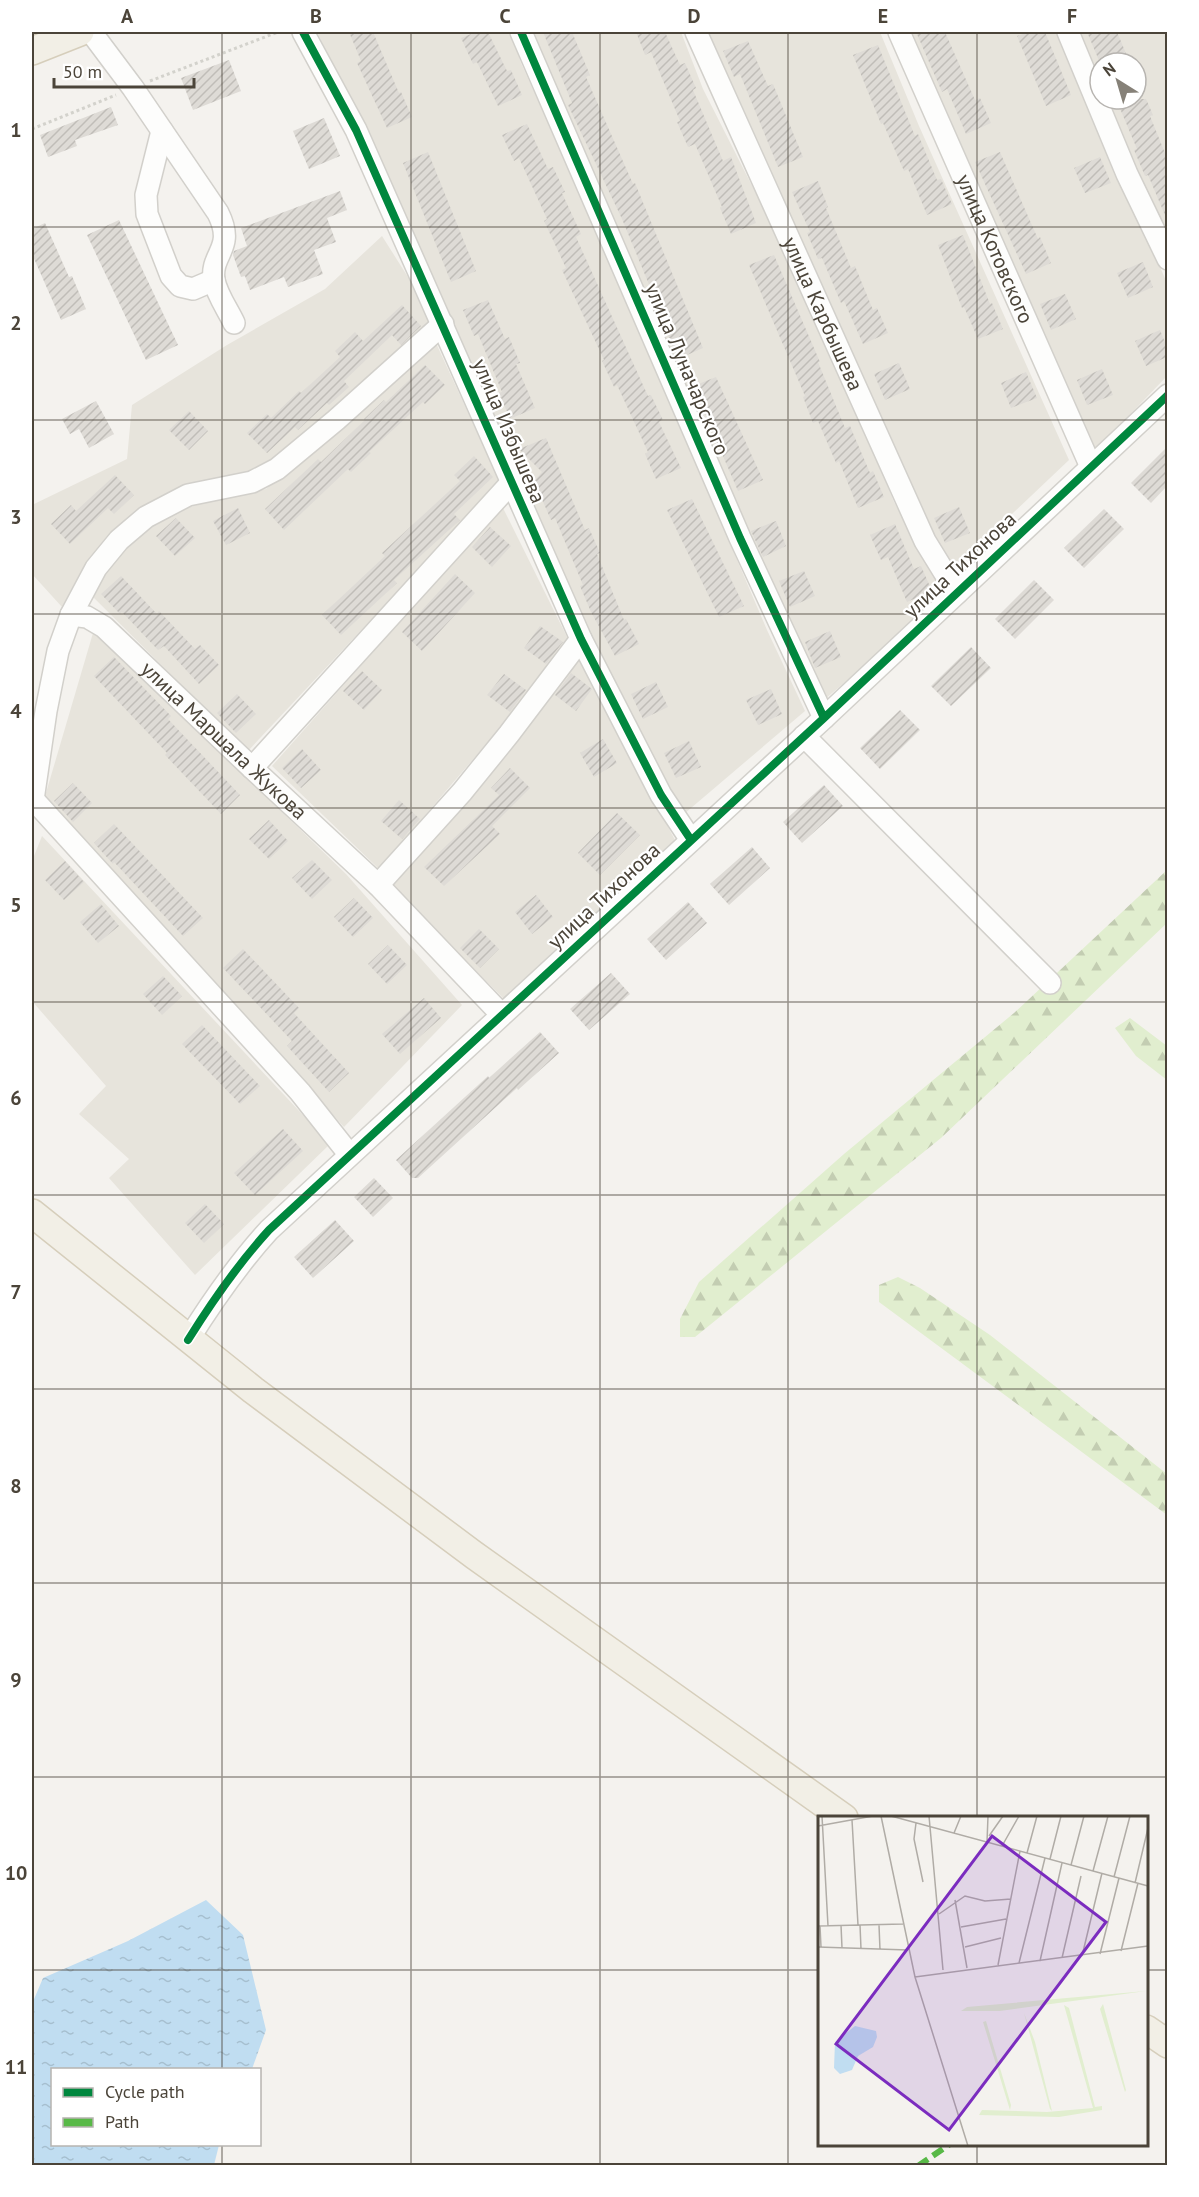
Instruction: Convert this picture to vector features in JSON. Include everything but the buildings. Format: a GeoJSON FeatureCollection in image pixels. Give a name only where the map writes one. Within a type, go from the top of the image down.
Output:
{"type":"FeatureCollection","features":[{"type":"Feature","properties":{"kind":"main road"},"geometry":{"type":"LineString","coordinates":[[32,51],[80,32]]}},
{"type":"Feature","properties":{"kind":"main road"},"geometry":{"type":"LineString","coordinates":[[32,1213],[188,1340],[484,1562],[841,1816]]}},
{"type":"Feature","properties":{"kind":"main road"},"geometry":{"type":"LineString","coordinates":[[1148,2031],[1167,2044]]}},
{"type":"Feature","properties":{"kind":"street"},"geometry":{"type":"LineString","coordinates":[[91,32],[133,88],[218,213],[225,228],[224,247],[214,267],[214,280],[234,323]]}},
{"type":"Feature","properties":{"kind":"street","name":"улица Избышева"},"geometry":{"type":"LineString","coordinates":[[303,32],[356,130],[581,639],[661,795],[691,840]]}},
{"type":"Feature","properties":{"kind":"street","name":"улица Луначарского"},"geometry":{"type":"LineString","coordinates":[[521,32],[740,538],[824,718]]}},
{"type":"Feature","properties":{"kind":"street","name":"улица Карбышева"},"geometry":{"type":"LineString","coordinates":[[696,32],[925,541],[957,593]]}},
{"type":"Feature","properties":{"kind":"street","name":"улица Котовского"},"geometry":{"type":"LineString","coordinates":[[899,32],[1091,467]]}},
{"type":"Feature","properties":{"kind":"street"},"geometry":{"type":"LineString","coordinates":[[1068,32],[1127,174],[1167,259]]}},
{"type":"Feature","properties":{"kind":"street"},"geometry":{"type":"LineString","coordinates":[[162,131],[146,195],[147,214],[171,276],[180,286],[193,289],[214,280]]}},
{"type":"Feature","properties":{"kind":"street"},"geometry":{"type":"LineString","coordinates":[[349,1155],[300,1092],[32,799],[58,651],[71,615],[96,568],[119,540],[146,518],[188,495],[252,482],[277,469],[336,420],[443,324]]}},
{"type":"Feature","properties":{"kind":"street","name":"улица Тихонова"},"geometry":{"type":"LineString","coordinates":[[188,1340],[213,1299],[244,1257],[269,1230],[824,718],[1167,395]]}},
{"type":"Feature","properties":{"kind":"street","name":"улица Избышева"},"geometry":{"type":"LineString","coordinates":[[252,768],[511,483]]}},
{"type":"Feature","properties":{"kind":"street","name":"улица Маршала Жукова"},"geometry":{"type":"LineString","coordinates":[[71,615],[87,617],[104,627],[378,885],[501,1014]]}},
{"type":"Feature","properties":{"kind":"street"},"geometry":{"type":"LineString","coordinates":[[378,885],[462,792],[581,639]]}},
{"type":"Feature","properties":{"kind":"street"},"geometry":{"type":"LineString","coordinates":[[804,736],[1050,983]]}},
{"type":"Feature","properties":{"kind":"path"},"geometry":{"type":"LineString","coordinates":[[32,129],[278,32]]}},
{"type":"Feature","properties":{"kind":"shaded area"},"geometry":{"type":"Polygon","coordinates":[[[317,32],[511,32],[521,63],[582,197],[767,630],[805,711],[684,814],[642,739],[563,583],[371,143],[317,32]]]}},
{"type":"Feature","properties":{"kind":"shaded area"},"geometry":{"type":"Polygon","coordinates":[[[530,32],[681,32],[703,89],[824,328],[894,502],[946,597],[825,699],[795,643],[530,32]]]}},
{"type":"Feature","properties":{"kind":"shaded area"},"geometry":{"type":"Polygon","coordinates":[[[708,32],[880,32],[919,126],[1069,460],[953,570],[932,531],[708,32]]]}},
{"type":"Feature","properties":{"kind":"shaded area"},"geometry":{"type":"Polygon","coordinates":[[[909,32],[1057,32],[1088,103],[1088,111],[1092,111],[1167,283],[1167,376],[1096,450],[909,32]]]}},
{"type":"Feature","properties":{"kind":"shaded area"},"geometry":{"type":"Polygon","coordinates":[[[1078,32],[1167,32],[1167,238],[1112,111],[1148,111],[1148,51],[1088,51],[1088,55],[1078,32]]]}},
{"type":"Feature","properties":{"kind":"shaded area"},"geometry":{"type":"Polygon","coordinates":[[[382,236],[432,315],[429,327],[276,457],[247,472],[188,488],[132,518],[89,558],[62,607],[32,574],[32,505],[127,459],[132,405],[227,345],[325,289],[382,236]]]}},
{"type":"Feature","properties":{"kind":"shaded area"},"geometry":{"type":"Polygon","coordinates":[[[435,341],[500,482],[248,751],[91,595],[115,559],[146,523],[196,505],[266,489],[435,341]]]}},
{"type":"Feature","properties":{"kind":"shaded area"},"geometry":{"type":"Polygon","coordinates":[[[502,506],[571,645],[379,869],[272,766],[502,506]]]}},
{"type":"Feature","properties":{"kind":"shaded area"},"geometry":{"type":"Polygon","coordinates":[[[93,633],[148,682],[346,874],[462,1005],[344,1127],[157,921],[43,803],[93,633]]]}},
{"type":"Feature","properties":{"kind":"shaded area"},"geometry":{"type":"Polygon","coordinates":[[[578,656],[676,842],[504,999],[390,884],[578,656]]]}},
{"type":"Feature","properties":{"kind":"shaded area"},"geometry":{"type":"Polygon","coordinates":[[[42,836],[330,1144],[195,1275],[109,1178],[129,1159],[79,1114],[106,1086],[32,1001],[32,861],[42,836]]]}},
{"type":"Feature","properties":{"kind":"green space"},"geometry":{"type":"Polygon","coordinates":[[[1167,870],[1167,923],[941,1138],[695,1337],[680,1337],[680,1319],[699,1282],[844,1154],[1014,1013],[1167,870]]]}},
{"type":"Feature","properties":{"kind":"green space"},"geometry":{"type":"Polygon","coordinates":[[[1130,1018],[1167,1046],[1167,1080],[1136,1056],[1115,1028],[1130,1018]]]}},
{"type":"Feature","properties":{"kind":"green space"},"geometry":{"type":"Polygon","coordinates":[[[898,1277],[920,1288],[990,1335],[1167,1474],[1167,1515],[879,1302],[879,1285],[898,1277]]]}},
{"type":"Feature","properties":{"kind":"water"},"geometry":{"type":"Polygon","coordinates":[[[206,1900],[243,1935],[266,2030],[252,2068],[51,2068],[51,2146],[219,2146],[214,2165],[32,2165],[32,2004],[43,1978],[128,1941],[206,1900]]]}},
{"type":"Feature","properties":{"kind":"marked path"},"geometry":{"type":"LineString","coordinates":[[918,2166],[947,2146]]}},
{"type":"Feature","properties":{"kind":"cycle path"},"geometry":{"type":"LineString","coordinates":[[303,32],[356,130],[581,639],[661,795],[691,840]]}},
{"type":"Feature","properties":{"kind":"cycle path"},"geometry":{"type":"LineString","coordinates":[[521,32],[740,538],[824,718]]}},
{"type":"Feature","properties":{"kind":"cycle path"},"geometry":{"type":"LineString","coordinates":[[188,1340],[226,1283],[269,1230],[824,718],[1168,395]]}}]}
